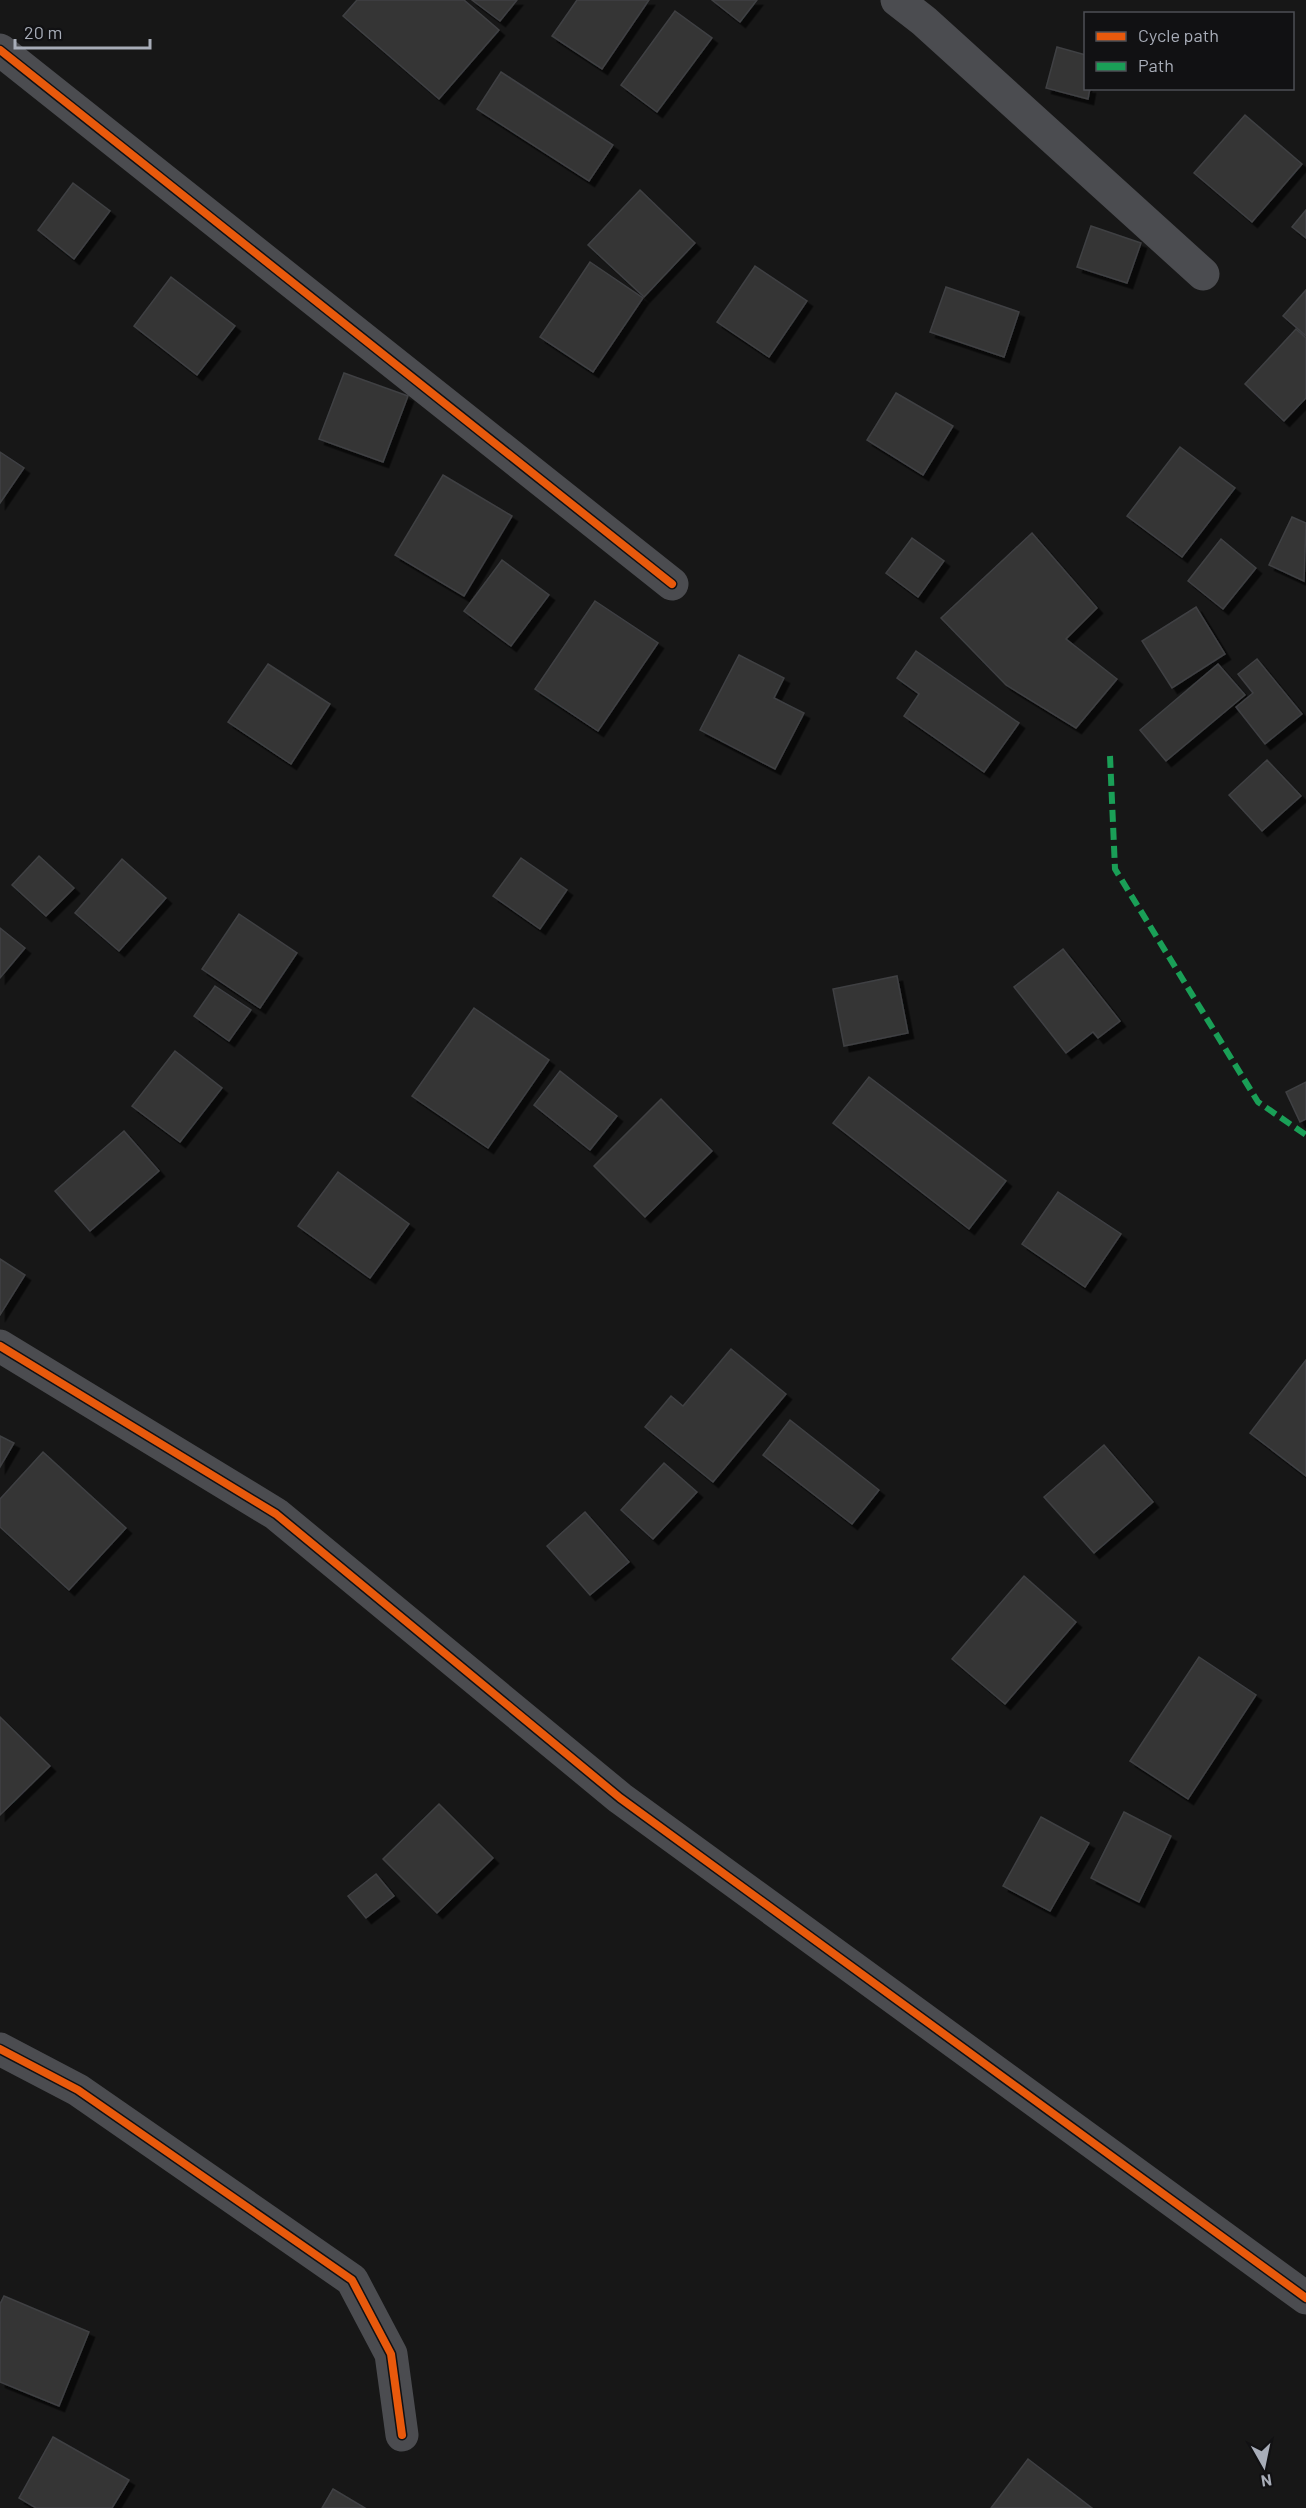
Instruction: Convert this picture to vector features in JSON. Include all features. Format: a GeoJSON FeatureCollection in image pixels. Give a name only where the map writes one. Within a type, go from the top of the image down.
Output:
{"type":"FeatureCollection","features":[{"type":"Feature","properties":{"kind":"street"},"geometry":{"type":"LineString","coordinates":[[897,0],[924,21],[1203,274]]}},
{"type":"Feature","properties":{"kind":"street"},"geometry":{"type":"LineString","coordinates":[[0,50],[672,584]]}},
{"type":"Feature","properties":{"kind":"street"},"geometry":{"type":"LineString","coordinates":[[0,1346],[276,1514],[620,1798],[1306,2298]]}},
{"type":"Feature","properties":{"kind":"street"},"geometry":{"type":"LineString","coordinates":[[0,2049],[78,2090],[352,2280],[391,2354],[402,2435]]}},
{"type":"Feature","properties":{"kind":"building"},"geometry":{"type":"Polygon","coordinates":[[[357,0],[464,0],[499,30],[439,99],[343,16],[357,0]]]}},
{"type":"Feature","properties":{"kind":"building"},"geometry":{"type":"Polygon","coordinates":[[[472,0],[517,0],[500,21],[472,0]]]}},
{"type":"Feature","properties":{"kind":"building"},"geometry":{"type":"Polygon","coordinates":[[[577,0],[649,0],[602,69],[552,36],[577,0]]]}},
{"type":"Feature","properties":{"kind":"building"},"geometry":{"type":"Polygon","coordinates":[[[712,0],[757,0],[740,22],[712,0]]]}},
{"type":"Feature","properties":{"kind":"building"},"geometry":{"type":"Polygon","coordinates":[[[675,11],[712,38],[657,112],[621,85],[675,11]]]}},
{"type":"Feature","properties":{"kind":"building"},"geometry":{"type":"Polygon","coordinates":[[[1057,47],[1084,54],[1084,90],[1090,90],[1088,99],[1046,88],[1057,47]]]}},
{"type":"Feature","properties":{"kind":"building"},"geometry":{"type":"Polygon","coordinates":[[[501,72],[613,145],[589,181],[477,109],[501,72]]]}},
{"type":"Feature","properties":{"kind":"building"},"geometry":{"type":"Polygon","coordinates":[[[1245,115],[1302,164],[1252,222],[1194,173],[1245,115]]]}},
{"type":"Feature","properties":{"kind":"building"},"geometry":{"type":"Polygon","coordinates":[[[73,183],[110,211],[74,259],[38,230],[73,183]]]}},
{"type":"Feature","properties":{"kind":"building"},"geometry":{"type":"Polygon","coordinates":[[[640,190],[695,243],[644,297],[588,245],[640,190]]]}},
{"type":"Feature","properties":{"kind":"building"},"geometry":{"type":"Polygon","coordinates":[[[1306,210],[1306,238],[1292,227],[1306,210]]]}},
{"type":"Feature","properties":{"kind":"building"},"geometry":{"type":"Polygon","coordinates":[[[1091,226],[1141,243],[1127,283],[1077,267],[1091,226]]]}},
{"type":"Feature","properties":{"kind":"building"},"geometry":{"type":"Polygon","coordinates":[[[590,262],[643,298],[593,372],[540,337],[590,262]]]}},
{"type":"Feature","properties":{"kind":"building"},"geometry":{"type":"Polygon","coordinates":[[[755,266],[807,301],[769,357],[717,322],[755,266]]]}},
{"type":"Feature","properties":{"kind":"building"},"geometry":{"type":"Polygon","coordinates":[[[171,277],[235,326],[197,375],[134,326],[171,277]]]}},
{"type":"Feature","properties":{"kind":"building"},"geometry":{"type":"Polygon","coordinates":[[[946,287],[1019,312],[1004,357],[930,332],[946,287]]]}},
{"type":"Feature","properties":{"kind":"building"},"geometry":{"type":"Polygon","coordinates":[[[1306,290],[1306,336],[1283,316],[1306,290]]]}},
{"type":"Feature","properties":{"kind":"building"},"geometry":{"type":"Polygon","coordinates":[[[1296,329],[1306,338],[1306,398],[1284,421],[1245,384],[1296,329]]]}},
{"type":"Feature","properties":{"kind":"building"},"geometry":{"type":"Polygon","coordinates":[[[344,373],[408,396],[383,462],[319,439],[344,373]]]}},
{"type":"Feature","properties":{"kind":"building"},"geometry":{"type":"Polygon","coordinates":[[[896,393],[953,426],[923,475],[867,440],[896,393]]]}},
{"type":"Feature","properties":{"kind":"building"},"geometry":{"type":"Polygon","coordinates":[[[1180,447],[1235,488],[1182,557],[1127,516],[1180,447]]]}},
{"type":"Feature","properties":{"kind":"building"},"geometry":{"type":"Polygon","coordinates":[[[0,452],[24,468],[0,503],[0,452]]]}},
{"type":"Feature","properties":{"kind":"building"},"geometry":{"type":"Polygon","coordinates":[[[443,475],[512,516],[464,596],[395,555],[443,475]]]}},
{"type":"Feature","properties":{"kind":"building"},"geometry":{"type":"Polygon","coordinates":[[[1292,517],[1306,523],[1304,581],[1269,565],[1292,517]]]}},
{"type":"Feature","properties":{"kind":"building"},"geometry":{"type":"Polygon","coordinates":[[[1032,533],[1097,608],[1066,639],[1117,679],[1076,728],[1006,685],[941,618],[1032,533]]]}},
{"type":"Feature","properties":{"kind":"building"},"geometry":{"type":"Polygon","coordinates":[[[912,538],[944,561],[918,597],[886,573],[912,538]]]}},
{"type":"Feature","properties":{"kind":"building"},"geometry":{"type":"Polygon","coordinates":[[[1221,539],[1256,568],[1223,609],[1188,581],[1221,539]]]}},
{"type":"Feature","properties":{"kind":"building"},"geometry":{"type":"Polygon","coordinates":[[[502,560],[549,595],[511,646],[464,611],[502,560]]]}},
{"type":"Feature","properties":{"kind":"building"},"geometry":{"type":"Polygon","coordinates":[[[595,601],[658,643],[598,731],[535,689],[595,601]]]}},
{"type":"Feature","properties":{"kind":"building"},"geometry":{"type":"Polygon","coordinates":[[[1196,607],[1225,654],[1172,688],[1142,641],[1196,607]]]}},
{"type":"Feature","properties":{"kind":"building"},"geometry":{"type":"Polygon","coordinates":[[[916,651],[1019,723],[984,772],[904,716],[919,694],[897,678],[916,651]]]}},
{"type":"Feature","properties":{"kind":"building"},"geometry":{"type":"Polygon","coordinates":[[[739,655],[784,678],[774,698],[804,713],[775,769],[700,730],[739,655]]]}},
{"type":"Feature","properties":{"kind":"building"},"geometry":{"type":"Polygon","coordinates":[[[1257,659],[1302,714],[1265,744],[1236,707],[1253,693],[1238,674],[1257,659]]]}},
{"type":"Feature","properties":{"kind":"building"},"geometry":{"type":"Polygon","coordinates":[[[268,664],[330,704],[291,764],[228,722],[268,664]]]}},
{"type":"Feature","properties":{"kind":"building"},"geometry":{"type":"Polygon","coordinates":[[[1218,664],[1245,695],[1166,761],[1140,730],[1218,664]]]}},
{"type":"Feature","properties":{"kind":"building"},"geometry":{"type":"Polygon","coordinates":[[[1267,760],[1301,796],[1262,831],[1229,795],[1267,760]]]}},
{"type":"Feature","properties":{"kind":"building"},"geometry":{"type":"Polygon","coordinates":[[[39,856],[74,888],[46,916],[12,885],[39,856]]]}},
{"type":"Feature","properties":{"kind":"building"},"geometry":{"type":"Polygon","coordinates":[[[521,858],[567,890],[540,929],[493,896],[521,858]]]}},
{"type":"Feature","properties":{"kind":"building"},"geometry":{"type":"Polygon","coordinates":[[[122,859],[166,898],[119,951],[75,913],[122,859]]]}},
{"type":"Feature","properties":{"kind":"building"},"geometry":{"type":"Polygon","coordinates":[[[239,914],[297,953],[260,1008],[202,969],[239,914]]]}},
{"type":"Feature","properties":{"kind":"building"},"geometry":{"type":"Polygon","coordinates":[[[0,928],[25,948],[0,978],[0,928]]]}},
{"type":"Feature","properties":{"kind":"building"},"geometry":{"type":"Polygon","coordinates":[[[1063,949],[1120,1021],[1098,1038],[1093,1032],[1066,1053],[1014,987],[1063,949]]]}},
{"type":"Feature","properties":{"kind":"building"},"geometry":{"type":"Polygon","coordinates":[[[897,976],[908,1033],[844,1046],[833,989],[897,976]]]}},
{"type":"Feature","properties":{"kind":"building"},"geometry":{"type":"Polygon","coordinates":[[[215,986],[251,1010],[229,1041],[194,1016],[215,986]]]}},
{"type":"Feature","properties":{"kind":"building"},"geometry":{"type":"Polygon","coordinates":[[[474,1008],[549,1060],[488,1148],[412,1096],[474,1008]]]}},
{"type":"Feature","properties":{"kind":"building"},"geometry":{"type":"Polygon","coordinates":[[[175,1051],[222,1088],[180,1142],[132,1106],[175,1051]]]}},
{"type":"Feature","properties":{"kind":"building"},"geometry":{"type":"Polygon","coordinates":[[[560,1071],[617,1116],[590,1150],[534,1105],[560,1071]]]}},
{"type":"Feature","properties":{"kind":"building"},"geometry":{"type":"Polygon","coordinates":[[[869,1077],[1006,1181],[969,1229],[833,1123],[869,1077]]]}},
{"type":"Feature","properties":{"kind":"building"},"geometry":{"type":"Polygon","coordinates":[[[1306,1082],[1306,1119],[1300,1122],[1286,1092],[1306,1082]]]}},
{"type":"Feature","properties":{"kind":"building"},"geometry":{"type":"Polygon","coordinates":[[[661,1099],[712,1151],[645,1217],[594,1166],[661,1099]]]}},
{"type":"Feature","properties":{"kind":"building"},"geometry":{"type":"Polygon","coordinates":[[[124,1131],[159,1171],[90,1231],[55,1191],[124,1131]]]}},
{"type":"Feature","properties":{"kind":"building"},"geometry":{"type":"Polygon","coordinates":[[[338,1172],[409,1224],[370,1278],[298,1226],[338,1172]]]}},
{"type":"Feature","properties":{"kind":"building"},"geometry":{"type":"Polygon","coordinates":[[[1058,1192],[1121,1234],[1085,1287],[1022,1244],[1058,1192]]]}},
{"type":"Feature","properties":{"kind":"building"},"geometry":{"type":"Polygon","coordinates":[[[0,1259],[25,1275],[0,1315],[0,1259]]]}},
{"type":"Feature","properties":{"kind":"building"},"geometry":{"type":"Polygon","coordinates":[[[731,1349],[786,1394],[713,1482],[645,1427],[671,1396],[683,1406],[731,1349]]]}},
{"type":"Feature","properties":{"kind":"building"},"geometry":{"type":"Polygon","coordinates":[[[1306,1360],[1306,1476],[1250,1433],[1306,1360]]]}},
{"type":"Feature","properties":{"kind":"building"},"geometry":{"type":"Polygon","coordinates":[[[790,1420],[879,1490],[852,1524],[763,1455],[790,1420]]]}},
{"type":"Feature","properties":{"kind":"building"},"geometry":{"type":"Polygon","coordinates":[[[0,1436],[14,1443],[0,1467],[0,1436]]]}},
{"type":"Feature","properties":{"kind":"building"},"geometry":{"type":"Polygon","coordinates":[[[1104,1445],[1153,1502],[1094,1553],[1044,1497],[1104,1445]]]}},
{"type":"Feature","properties":{"kind":"building"},"geometry":{"type":"Polygon","coordinates":[[[43,1452],[126,1528],[69,1590],[0,1527],[0,1499],[43,1452]]]}},
{"type":"Feature","properties":{"kind":"building"},"geometry":{"type":"Polygon","coordinates":[[[664,1463],[697,1492],[653,1539],[621,1510],[664,1463]]]}},
{"type":"Feature","properties":{"kind":"building"},"geometry":{"type":"Polygon","coordinates":[[[585,1512],[629,1562],[590,1595],[547,1546],[585,1512]]]}},
{"type":"Feature","properties":{"kind":"building"},"geometry":{"type":"Polygon","coordinates":[[[1024,1576],[1076,1622],[1005,1704],[952,1659],[1024,1576]]]}},
{"type":"Feature","properties":{"kind":"building"},"geometry":{"type":"Polygon","coordinates":[[[1199,1657],[1256,1695],[1188,1799],[1130,1761],[1199,1657]]]}},
{"type":"Feature","properties":{"kind":"building"},"geometry":{"type":"Polygon","coordinates":[[[0,1717],[50,1766],[0,1815],[0,1717]]]}},
{"type":"Feature","properties":{"kind":"building"},"geometry":{"type":"Polygon","coordinates":[[[439,1804],[493,1858],[437,1913],[383,1859],[439,1804]]]}},
{"type":"Feature","properties":{"kind":"building"},"geometry":{"type":"Polygon","coordinates":[[[1124,1812],[1171,1836],[1139,1902],[1091,1878],[1124,1812]]]}},
{"type":"Feature","properties":{"kind":"building"},"geometry":{"type":"Polygon","coordinates":[[[1041,1817],[1089,1843],[1050,1911],[1003,1886],[1041,1817]]]}},
{"type":"Feature","properties":{"kind":"building"},"geometry":{"type":"Polygon","coordinates":[[[376,1874],[394,1896],[366,1918],[348,1896],[376,1874]]]}},
{"type":"Feature","properties":{"kind":"building"},"geometry":{"type":"Polygon","coordinates":[[[4,2296],[89,2332],[59,2406],[0,2382],[0,2304],[4,2296]]]}},
{"type":"Feature","properties":{"kind":"building"},"geometry":{"type":"Polygon","coordinates":[[[53,2437],[129,2480],[112,2508],[36,2508],[19,2498],[53,2437]]]}},
{"type":"Feature","properties":{"kind":"building"},"geometry":{"type":"Polygon","coordinates":[[[1028,2459],[1092,2508],[991,2508],[1028,2459]]]}},
{"type":"Feature","properties":{"kind":"building"},"geometry":{"type":"Polygon","coordinates":[[[333,2489],[365,2508],[322,2508],[333,2489]]]}},
{"type":"Feature","properties":{"kind":"marked path"},"geometry":{"type":"LineString","coordinates":[[1110,756],[1115,869],[1258,1102],[1306,1135]]}},
{"type":"Feature","properties":{"kind":"cycle path"},"geometry":{"type":"LineString","coordinates":[[0,50],[672,584]]}},
{"type":"Feature","properties":{"kind":"cycle path"},"geometry":{"type":"LineString","coordinates":[[0,1346],[276,1514],[620,1798],[1306,2298]]}},
{"type":"Feature","properties":{"kind":"cycle path"},"geometry":{"type":"LineString","coordinates":[[0,2049],[78,2090],[352,2280],[391,2354],[402,2435]]}}]}
